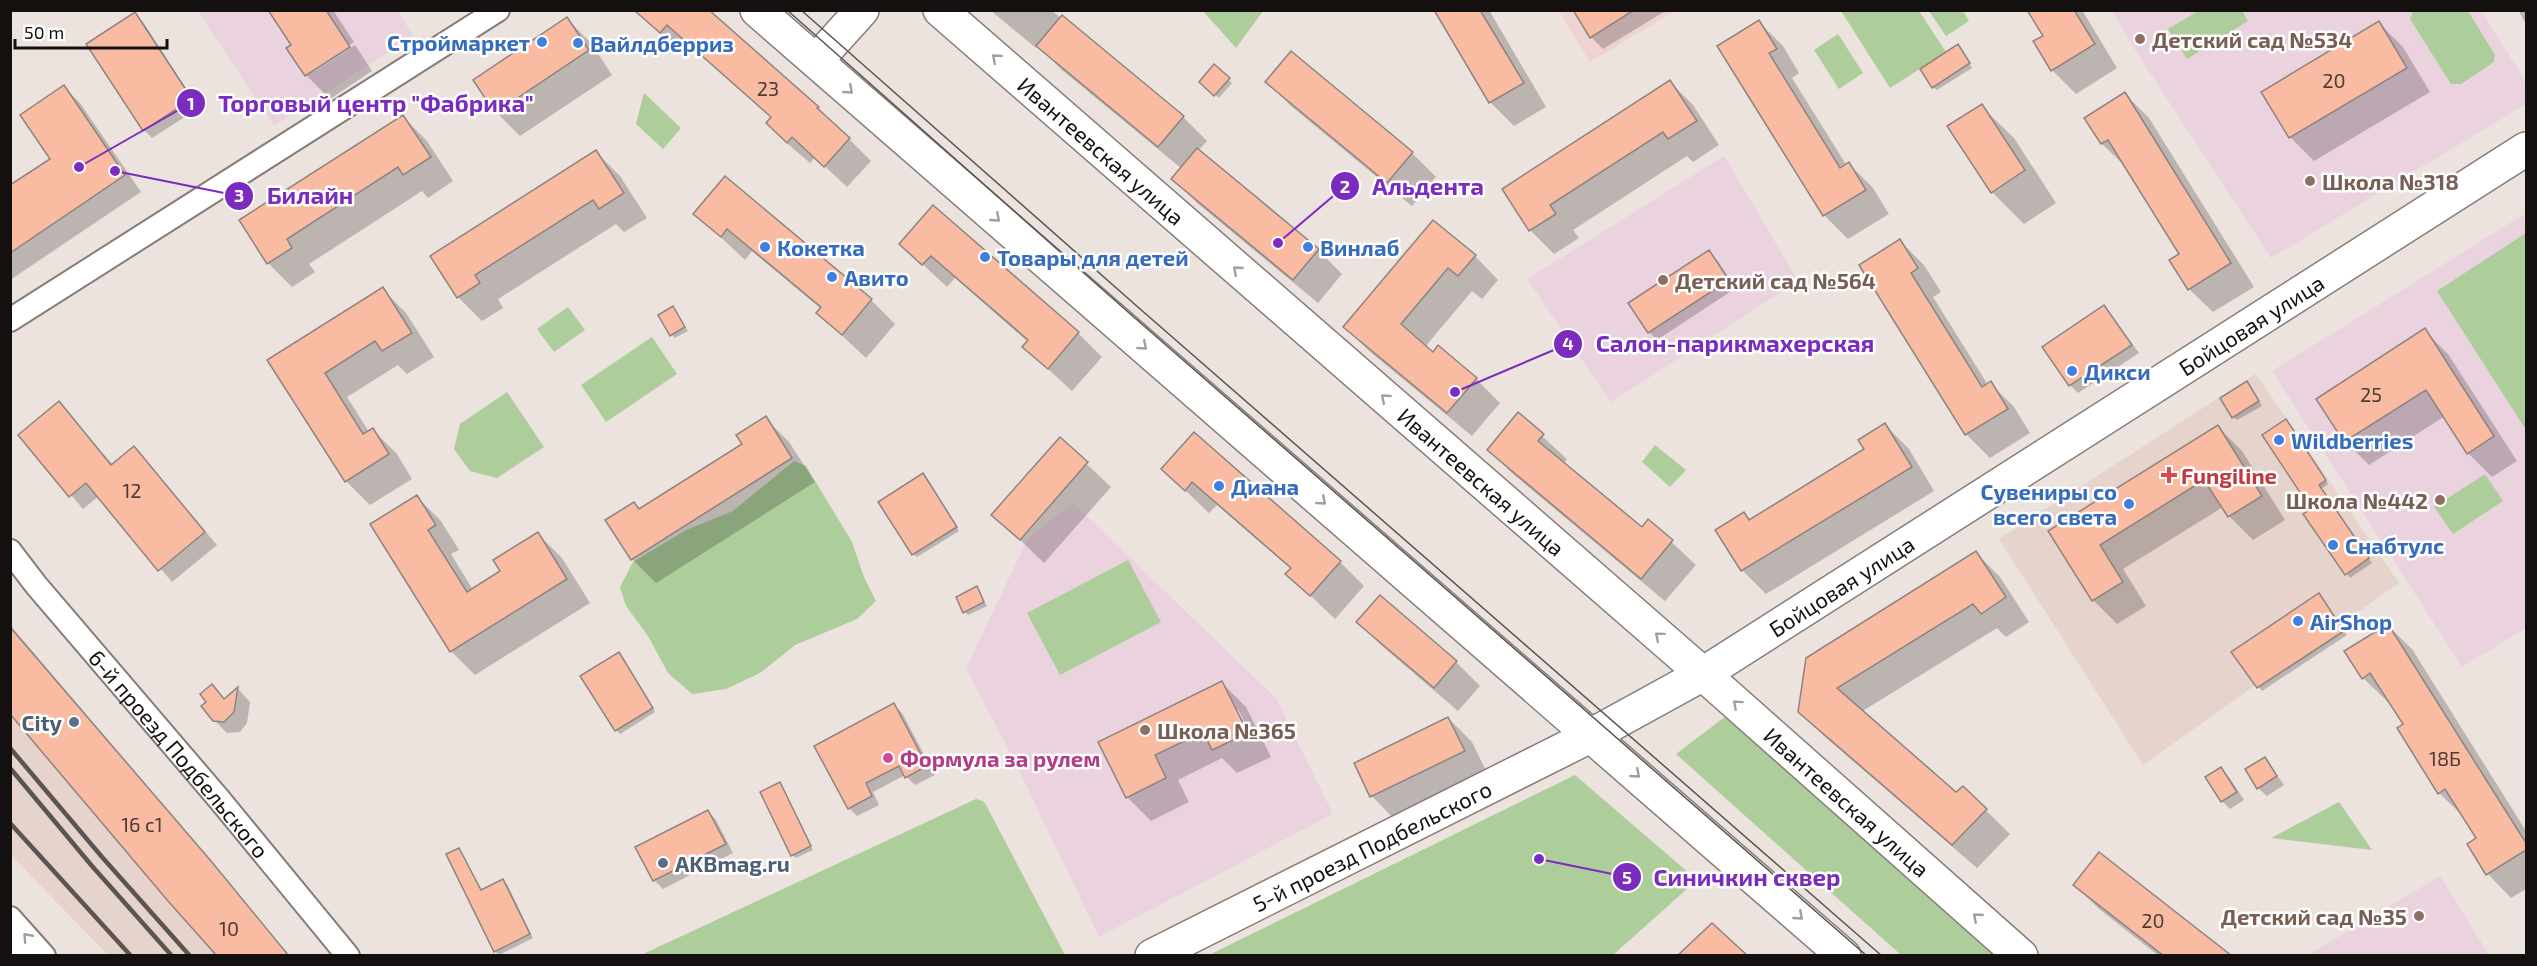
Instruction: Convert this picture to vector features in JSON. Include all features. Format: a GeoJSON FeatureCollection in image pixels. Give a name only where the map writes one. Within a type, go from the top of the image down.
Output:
{"type":"FeatureCollection","features":[{"type":"Feature","properties":{"kind":"street"},"geometry":{"type":"LineString","coordinates":[[10,320],[498,10]]}},
{"type":"Feature","properties":{"kind":"street"},"geometry":{"type":"LineString","coordinates":[[757,10],[1844,956]]}},
{"type":"Feature","properties":{"kind":"street"},"geometry":{"type":"LineString","coordinates":[[816,61],[862,10]]}},
{"type":"Feature","properties":{"kind":"street","name":"Ивантеевская улица"},"geometry":{"type":"LineString","coordinates":[[940,10],[1703,674],[2021,956]]}},
{"type":"Feature","properties":{"kind":"street","name":"Бойцовая улица"},"geometry":{"type":"LineString","coordinates":[[1592,735],[1703,674],[2526,149]]}},
{"type":"Feature","properties":{"kind":"street","name":"6-й проезд Подбельского"},"geometry":{"type":"LineString","coordinates":[[10,551],[36,585],[219,799],[348,956]]}},
{"type":"Feature","properties":{"kind":"street","name":"5-й проезд Подбельского"},"geometry":{"type":"LineString","coordinates":[[1152,956],[1592,735]]}},
{"type":"Feature","properties":{"kind":"street"},"geometry":{"type":"LineString","coordinates":[[10,918],[44,956]]}},
{"type":"Feature","properties":{"kind":"street"},"geometry":{"type":"LineString","coordinates":[[10,948],[15,956]]}},
{"type":"Feature","properties":{"kind":"shaded area"},"geometry":{"type":"Polygon","coordinates":[[[198,11],[398,11],[413,36],[274,126],[198,11]]]}},
{"type":"Feature","properties":{"kind":"shaded area"},"geometry":{"type":"Polygon","coordinates":[[[1559,11],[1675,11],[1590,62],[1559,11]]]}},
{"type":"Feature","properties":{"kind":"shaded area","name":"Школа №318"},"geometry":{"type":"Polygon","coordinates":[[[2112,11],[2481,11],[2526,82],[2526,104],[2271,258],[2112,11]]]}},
{"type":"Feature","properties":{"kind":"shaded area","name":"Детский сад №564"},"geometry":{"type":"Polygon","coordinates":[[[1724,156],[1798,281],[1611,402],[1527,279],[1724,156]]]}},
{"type":"Feature","properties":{"kind":"shaded area","name":"Школа №442"},"geometry":{"type":"Polygon","coordinates":[[[2523,215],[2526,221],[2526,628],[2462,667],[2272,371],[2523,215]]]}},
{"type":"Feature","properties":{"kind":"shaded area"},"geometry":{"type":"Polygon","coordinates":[[[2256,374],[2399,583],[2143,765],[1999,539],[2256,374]]]}},
{"type":"Feature","properties":{"kind":"shaded area","name":"Школа №365"},"geometry":{"type":"Polygon","coordinates":[[[1073,503],[1276,698],[1333,814],[1099,937],[1015,762],[966,668],[1028,538],[1073,503]]]}},
{"type":"Feature","properties":{"kind":"shaded area"},"geometry":{"type":"Polygon","coordinates":[[[10,714],[217,955],[108,955],[11,855],[10,714]]]}},
{"type":"Feature","properties":{"kind":"shaded area","name":"Детский сад №35"},"geometry":{"type":"Polygon","coordinates":[[[2440,876],[2489,955],[2308,955],[2440,876]]]}},
{"type":"Feature","properties":{"kind":"green space"},"geometry":{"type":"Polygon","coordinates":[[[1203,11],[1263,11],[1236,48],[1203,11]]]}},
{"type":"Feature","properties":{"kind":"green space"},"geometry":{"type":"Polygon","coordinates":[[[1841,11],[1919,11],[1946,52],[1890,88],[1841,11]]]}},
{"type":"Feature","properties":{"kind":"green space"},"geometry":{"type":"Polygon","coordinates":[[[1929,11],[1963,11],[1969,21],[1946,36],[1929,11]]]}},
{"type":"Feature","properties":{"kind":"green space"},"geometry":{"type":"Polygon","coordinates":[[[2198,11],[2242,11],[2248,21],[2187,59],[2168,29],[2198,11]]]}},
{"type":"Feature","properties":{"kind":"green space"},"geometry":{"type":"Polygon","coordinates":[[[2413,11],[2468,11],[2495,55],[2494,62],[2461,84],[2451,84],[2410,19],[2413,11]]]}},
{"type":"Feature","properties":{"kind":"green space"},"geometry":{"type":"Polygon","coordinates":[[[1838,34],[1863,73],[1839,89],[1814,50],[1838,34]]]}},
{"type":"Feature","properties":{"kind":"green space"},"geometry":{"type":"Polygon","coordinates":[[[644,93],[681,128],[663,149],[636,124],[644,93]]]}},
{"type":"Feature","properties":{"kind":"green space"},"geometry":{"type":"Polygon","coordinates":[[[2526,233],[2526,430],[2437,291],[2526,233]]]}},
{"type":"Feature","properties":{"kind":"green space"},"geometry":{"type":"Polygon","coordinates":[[[568,307],[585,330],[554,352],[537,329],[568,307]]]}},
{"type":"Feature","properties":{"kind":"green space"},"geometry":{"type":"Polygon","coordinates":[[[652,337],[677,374],[606,422],[581,385],[652,337]]]}},
{"type":"Feature","properties":{"kind":"green space"},"geometry":{"type":"Polygon","coordinates":[[[507,392],[544,447],[497,478],[470,471],[454,449],[460,424],[507,392]]]}},
{"type":"Feature","properties":{"kind":"green space"},"geometry":{"type":"Polygon","coordinates":[[[1655,445],[1686,470],[1670,487],[1642,462],[1655,445]]]}},
{"type":"Feature","properties":{"kind":"green space"},"geometry":{"type":"Polygon","coordinates":[[[794,461],[806,466],[852,542],[864,577],[876,601],[857,619],[795,645],[760,673],[726,689],[692,694],[668,673],[648,636],[626,606],[620,587],[633,562],[686,530],[733,511],[794,461]]]}},
{"type":"Feature","properties":{"kind":"green space"},"geometry":{"type":"Polygon","coordinates":[[[2485,474],[2503,501],[2453,534],[2434,507],[2485,474]]]}},
{"type":"Feature","properties":{"kind":"green space"},"geometry":{"type":"Polygon","coordinates":[[[1128,560],[1161,622],[1060,675],[1027,613],[1128,560]]]}},
{"type":"Feature","properties":{"kind":"green space"},"geometry":{"type":"Polygon","coordinates":[[[1726,716],[2000,955],[1901,955],[1676,754],[1726,716]]]}},
{"type":"Feature","properties":{"kind":"green space"},"geometry":{"type":"Polygon","coordinates":[[[1575,775],[1697,880],[1613,955],[1209,955],[1575,775]]]}},
{"type":"Feature","properties":{"kind":"green space"},"geometry":{"type":"Polygon","coordinates":[[[976,799],[983,801],[986,805],[1065,955],[641,955],[976,799]]]}},
{"type":"Feature","properties":{"kind":"green space"},"geometry":{"type":"Polygon","coordinates":[[[2339,802],[2372,850],[2271,838],[2339,802]]]}},
{"type":"Feature","properties":{"kind":"building"},"geometry":{"type":"Polygon","coordinates":[[[268,10],[326,10],[350,47],[305,76],[286,48],[291,45],[268,10]]]}},
{"type":"Feature","properties":{"kind":"building"},"geometry":{"type":"Polygon","coordinates":[[[634,10],[709,10],[819,107],[817,108],[850,138],[824,167],[792,137],[787,143],[766,123],[771,117],[667,25],[660,33],[634,10]]]}},
{"type":"Feature","properties":{"kind":"building"},"geometry":{"type":"Polygon","coordinates":[[[1434,10],[1480,10],[1524,83],[1489,103],[1434,10]]]}},
{"type":"Feature","properties":{"kind":"building"},"geometry":{"type":"Polygon","coordinates":[[[1573,10],[1634,10],[1590,38],[1573,10]]]}},
{"type":"Feature","properties":{"kind":"building"},"geometry":{"type":"Polygon","coordinates":[[[2027,10],[2074,10],[2095,44],[2051,71],[2033,41],[2043,36],[2027,10]]]}},
{"type":"Feature","properties":{"kind":"building"},"geometry":{"type":"Polygon","coordinates":[[[135,12],[192,99],[143,131],[86,44],[135,12]]]}},
{"type":"Feature","properties":{"kind":"building"},"geometry":{"type":"Polygon","coordinates":[[[1062,15],[1184,116],[1158,147],[1036,46],[1062,15]]]}},
{"type":"Feature","properties":{"kind":"building"},"geometry":{"type":"Polygon","coordinates":[[[567,17],[589,50],[495,113],[473,80],[567,17]]]}},
{"type":"Feature","properties":{"kind":"building"},"geometry":{"type":"Polygon","coordinates":[[[1759,20],[1777,49],[1769,53],[1840,168],[1849,162],[1866,190],[1823,216],[1717,46],[1759,20]]]}},
{"type":"Feature","properties":{"kind":"building"},"geometry":{"type":"Polygon","coordinates":[[[2379,21],[2407,68],[2289,138],[2261,92],[2379,21]]]}},
{"type":"Feature","properties":{"kind":"building"},"geometry":{"type":"Polygon","coordinates":[[[1958,44],[1970,63],[1932,88],[1920,69],[1958,44]]]}},
{"type":"Feature","properties":{"kind":"building"},"geometry":{"type":"Polygon","coordinates":[[[1291,51],[1413,152],[1387,183],[1265,82],[1291,51]]]}},
{"type":"Feature","properties":{"kind":"building"},"geometry":{"type":"Polygon","coordinates":[[[1214,64],[1230,78],[1214,96],[1199,82],[1214,64]]]}},
{"type":"Feature","properties":{"kind":"building"},"geometry":{"type":"Polygon","coordinates":[[[1670,80],[1697,121],[1668,139],[1663,132],[1550,205],[1556,214],[1529,231],[1502,189],[1670,80]]]}},
{"type":"Feature","properties":{"kind":"building"},"geometry":{"type":"Polygon","coordinates":[[[64,85],[125,175],[10,253],[10,185],[50,159],[20,115],[64,85]]]}},
{"type":"Feature","properties":{"kind":"building"},"geometry":{"type":"Polygon","coordinates":[[[2125,92],[2231,263],[2188,290],[2169,260],[2179,254],[2108,140],[2101,144],[2084,118],[2125,92]]]}},
{"type":"Feature","properties":{"kind":"building"},"geometry":{"type":"Polygon","coordinates":[[[1982,104],[2025,170],[1991,193],[1947,126],[1982,104]]]}},
{"type":"Feature","properties":{"kind":"building"},"geometry":{"type":"Polygon","coordinates":[[[403,115],[431,157],[403,175],[398,167],[287,239],[292,248],[267,264],[239,220],[403,115]]]}},
{"type":"Feature","properties":{"kind":"building"},"geometry":{"type":"Polygon","coordinates":[[[1197,148],[1319,249],[1293,280],[1171,179],[1197,148]]]}},
{"type":"Feature","properties":{"kind":"building"},"geometry":{"type":"Polygon","coordinates":[[[596,150],[624,193],[599,209],[593,200],[475,275],[480,283],[457,298],[430,256],[596,150]]]}},
{"type":"Feature","properties":{"kind":"building"},"geometry":{"type":"Polygon","coordinates":[[[725,176],[872,299],[842,335],[816,313],[821,307],[727,229],[721,237],[693,214],[725,176]]]}},
{"type":"Feature","properties":{"kind":"building"},"geometry":{"type":"Polygon","coordinates":[[[933,205],[1079,332],[1048,369],[1022,347],[1028,340],[931,256],[922,265],[899,244],[933,205]]]}},
{"type":"Feature","properties":{"kind":"building"},"geometry":{"type":"Polygon","coordinates":[[[1433,220],[1476,255],[1458,276],[1448,268],[1401,324],[1433,352],[1438,345],[1477,378],[1447,413],[1343,327],[1433,220]]]}},
{"type":"Feature","properties":{"kind":"building"},"geometry":{"type":"Polygon","coordinates":[[[1900,239],[1918,268],[1911,273],[1982,387],[1991,381],[2008,409],[1965,435],[1859,265],[1900,239]]]}},
{"type":"Feature","properties":{"kind":"building"},"geometry":{"type":"Polygon","coordinates":[[[1709,250],[1729,280],[1648,333],[1628,303],[1709,250]]]}},
{"type":"Feature","properties":{"kind":"building"},"geometry":{"type":"Polygon","coordinates":[[[383,287],[412,333],[382,351],[375,341],[325,373],[363,434],[373,428],[389,454],[345,482],[267,360],[383,287]]]}},
{"type":"Feature","properties":{"kind":"building"},"geometry":{"type":"Polygon","coordinates":[[[2104,305],[2132,345],[2069,386],[2042,347],[2104,305]]]}},
{"type":"Feature","properties":{"kind":"building"},"geometry":{"type":"Polygon","coordinates":[[[673,306],[685,327],[670,336],[658,315],[673,306]]]}},
{"type":"Feature","properties":{"kind":"building"},"geometry":{"type":"Polygon","coordinates":[[[2425,328],[2494,436],[2467,454],[2426,390],[2344,442],[2316,399],[2425,328]]]}},
{"type":"Feature","properties":{"kind":"building"},"geometry":{"type":"Polygon","coordinates":[[[2247,381],[2259,401],[2232,418],[2220,398],[2247,381]]]}},
{"type":"Feature","properties":{"kind":"building"},"geometry":{"type":"Polygon","coordinates":[[[59,401],[111,465],[134,446],[205,532],[158,571],[86,483],[69,497],[18,435],[59,401]]]}},
{"type":"Feature","properties":{"kind":"building"},"geometry":{"type":"Polygon","coordinates":[[[1518,412],[1544,434],[1538,441],[1642,527],[1648,519],[1673,540],[1641,579],[1487,450],[1518,412]]]}},
{"type":"Feature","properties":{"kind":"building"},"geometry":{"type":"Polygon","coordinates":[[[766,416],[792,458],[631,560],[605,520],[634,502],[639,509],[742,444],[736,435],[766,416]]]}},
{"type":"Feature","properties":{"kind":"building"},"geometry":{"type":"Polygon","coordinates":[[[2286,419],[2326,480],[2319,485],[2369,558],[2345,575],[2303,514],[2311,509],[2262,435],[2286,419]]]}},
{"type":"Feature","properties":{"kind":"building"},"geometry":{"type":"Polygon","coordinates":[[[1885,423],[1912,467],[1741,571],[1715,530],[1744,512],[1749,520],[1864,449],[1858,440],[1885,423]]]}},
{"type":"Feature","properties":{"kind":"building"},"geometry":{"type":"Polygon","coordinates":[[[2218,425],[2262,496],[2228,517],[2204,480],[2100,545],[2123,582],[2092,601],[2048,531],[2218,425]]]}},
{"type":"Feature","properties":{"kind":"building"},"geometry":{"type":"Polygon","coordinates":[[[1194,432],[1341,561],[1310,596],[1285,574],[1291,568],[1192,482],[1185,491],[1161,469],[1194,432]]]}},
{"type":"Feature","properties":{"kind":"building"},"geometry":{"type":"Polygon","coordinates":[[[1060,437],[1088,462],[1020,540],[991,515],[1060,437]]]}},
{"type":"Feature","properties":{"kind":"building"},"geometry":{"type":"Polygon","coordinates":[[[923,473],[957,527],[912,555],[878,502],[923,473]]]}},
{"type":"Feature","properties":{"kind":"building"},"geometry":{"type":"Polygon","coordinates":[[[417,495],[436,525],[428,530],[467,592],[500,571],[493,560],[538,532],[567,579],[450,652],[370,524],[417,495]]]}},
{"type":"Feature","properties":{"kind":"building"},"geometry":{"type":"Polygon","coordinates":[[[1976,551],[2006,597],[1981,614],[1973,604],[1837,688],[1956,792],[1963,786],[1987,809],[1952,845],[1798,712],[1806,658],[1976,551]]]}},
{"type":"Feature","properties":{"kind":"building"},"geometry":{"type":"Polygon","coordinates":[[[977,586],[984,602],[963,613],[956,597],[977,586]]]}},
{"type":"Feature","properties":{"kind":"building"},"geometry":{"type":"Polygon","coordinates":[[[2319,593],[2344,631],[2257,688],[2231,652],[2319,593]]]}},
{"type":"Feature","properties":{"kind":"building"},"geometry":{"type":"Polygon","coordinates":[[[1380,595],[1457,661],[1434,688],[1356,622],[1380,595]]]}},
{"type":"Feature","properties":{"kind":"building"},"geometry":{"type":"Polygon","coordinates":[[[2388,624],[2526,843],[2526,850],[2486,875],[2467,844],[2476,838],[2445,789],[2438,794],[2397,728],[2403,724],[2370,673],[2362,679],[2344,651],[2388,624]]]}},
{"type":"Feature","properties":{"kind":"building"},"geometry":{"type":"Polygon","coordinates":[[[10,627],[211,861],[289,956],[217,956],[168,901],[10,714],[10,627]]]}},
{"type":"Feature","properties":{"kind":"building"},"geometry":{"type":"Polygon","coordinates":[[[619,652],[653,708],[615,731],[580,676],[619,652]]]}},
{"type":"Feature","properties":{"kind":"building"},"geometry":{"type":"Polygon","coordinates":[[[1222,681],[1248,733],[1212,750],[1203,732],[1155,755],[1166,778],[1126,798],[1098,742],[1222,681]]]}},
{"type":"Feature","properties":{"kind":"building"},"geometry":{"type":"Polygon","coordinates":[[[212,684],[224,699],[238,687],[234,712],[224,722],[213,721],[201,706],[206,702],[200,694],[212,684]]]}},
{"type":"Feature","properties":{"kind":"building"},"geometry":{"type":"Polygon","coordinates":[[[894,703],[927,766],[905,778],[899,766],[866,783],[872,796],[848,809],[814,746],[894,703]]]}},
{"type":"Feature","properties":{"kind":"building"},"geometry":{"type":"Polygon","coordinates":[[[1448,717],[1465,751],[1370,797],[1354,763],[1448,717]]]}},
{"type":"Feature","properties":{"kind":"building"},"geometry":{"type":"Polygon","coordinates":[[[2265,757],[2277,776],[2257,789],[2245,769],[2265,757]]]}},
{"type":"Feature","properties":{"kind":"building"},"geometry":{"type":"Polygon","coordinates":[[[2221,767],[2237,792],[2221,802],[2205,777],[2221,767]]]}},
{"type":"Feature","properties":{"kind":"building"},"geometry":{"type":"Polygon","coordinates":[[[780,782],[811,846],[791,856],[760,792],[780,782]]]}},
{"type":"Feature","properties":{"kind":"building"},"geometry":{"type":"Polygon","coordinates":[[[708,810],[726,844],[653,881],[635,847],[708,810]]]}},
{"type":"Feature","properties":{"kind":"building"},"geometry":{"type":"Polygon","coordinates":[[[459,848],[481,890],[503,879],[530,934],[494,952],[446,854],[459,848]]]}},
{"type":"Feature","properties":{"kind":"building"},"geometry":{"type":"Polygon","coordinates":[[[2099,852],[2232,956],[2164,956],[2073,885],[2099,852]]]}},
{"type":"Feature","properties":{"kind":"building"},"geometry":{"type":"Polygon","coordinates":[[[1712,923],[1748,956],[1677,956],[1712,923]]]}},
{"type":"Feature","properties":{"kind":"tram line"},"geometry":{"type":"LineString","coordinates":[[787,10],[1128,312],[1867,956]]}},
{"type":"Feature","properties":{"kind":"tram line"},"geometry":{"type":"LineString","coordinates":[[801,10],[1882,956]]}},
{"type":"Feature","properties":{"kind":"railway"},"geometry":{"type":"LineString","coordinates":[[10,748],[190,956]]}},
{"type":"Feature","properties":{"kind":"railway"},"geometry":{"type":"LineString","coordinates":[[10,768],[92,866],[172,956]]}},
{"type":"Feature","properties":{"kind":"railway"},"geometry":{"type":"LineString","coordinates":[[10,823],[131,956]]}},
{"type":"Feature","properties":{"kind":"place","name":"Детский сад №534"},"geometry":{"type":"Point","coordinates":[2140,39]}},
{"type":"Feature","properties":{"kind":"place","name":"Строймаркет"},"geometry":{"type":"Point","coordinates":[542,42]}},
{"type":"Feature","properties":{"kind":"place","name":"Вайлдберриз"},"geometry":{"type":"Point","coordinates":[578,43]}},
{"type":"Feature","properties":{"kind":"place","name":"Торговый центр \"Фабрика\""},"geometry":{"type":"Point","coordinates":[79,167]}},
{"type":"Feature","properties":{"kind":"place","name":"Билайн"},"geometry":{"type":"Point","coordinates":[115,171]}},
{"type":"Feature","properties":{"kind":"place","name":"Школа №318"},"geometry":{"type":"Point","coordinates":[2310,181]}},
{"type":"Feature","properties":{"kind":"place","name":"Альдента"},"geometry":{"type":"Point","coordinates":[1278,243]}},
{"type":"Feature","properties":{"kind":"place","name":"Кокетка"},"geometry":{"type":"Point","coordinates":[765,247]}},
{"type":"Feature","properties":{"kind":"place","name":"Винлаб"},"geometry":{"type":"Point","coordinates":[1308,247]}},
{"type":"Feature","properties":{"kind":"place","name":"Товары для детей"},"geometry":{"type":"Point","coordinates":[985,257]}},
{"type":"Feature","properties":{"kind":"place","name":"Авито"},"geometry":{"type":"Point","coordinates":[832,277]}},
{"type":"Feature","properties":{"kind":"place","name":"Детский сад №564"},"geometry":{"type":"Point","coordinates":[1663,280]}},
{"type":"Feature","properties":{"kind":"place","name":"Дикси"},"geometry":{"type":"Point","coordinates":[2072,371]}},
{"type":"Feature","properties":{"kind":"place","name":"Салон-парикмахерская"},"geometry":{"type":"Point","coordinates":[1455,392]}},
{"type":"Feature","properties":{"kind":"place","name":"Wildberries"},"geometry":{"type":"Point","coordinates":[2279,440]}},
{"type":"Feature","properties":{"kind":"place","name":"Fungiline"},"geometry":{"type":"Point","coordinates":[2169,475]}},
{"type":"Feature","properties":{"kind":"place","name":"Диана"},"geometry":{"type":"Point","coordinates":[1219,486]}},
{"type":"Feature","properties":{"kind":"place","name":"Школа №442"},"geometry":{"type":"Point","coordinates":[2440,500]}},
{"type":"Feature","properties":{"kind":"place","name":"Сувениры со всего света"},"geometry":{"type":"Point","coordinates":[2129,504]}},
{"type":"Feature","properties":{"kind":"place","name":"Снабтулс"},"geometry":{"type":"Point","coordinates":[2333,545]}},
{"type":"Feature","properties":{"kind":"place","name":"AirShop"},"geometry":{"type":"Point","coordinates":[2298,621]}},
{"type":"Feature","properties":{"kind":"place","name":"City"},"geometry":{"type":"Point","coordinates":[74,722]}},
{"type":"Feature","properties":{"kind":"place","name":"Школа №365"},"geometry":{"type":"Point","coordinates":[1145,730]}},
{"type":"Feature","properties":{"kind":"place","name":"Формула за рулем"},"geometry":{"type":"Point","coordinates":[888,758]}},
{"type":"Feature","properties":{"kind":"place","name":"Синичкин сквер"},"geometry":{"type":"Point","coordinates":[1539,859]}},
{"type":"Feature","properties":{"kind":"place","name":"AKBmag.ru"},"geometry":{"type":"Point","coordinates":[663,863]}},
{"type":"Feature","properties":{"kind":"place","name":"Детский сад №35"},"geometry":{"type":"Point","coordinates":[2419,916]}}]}
